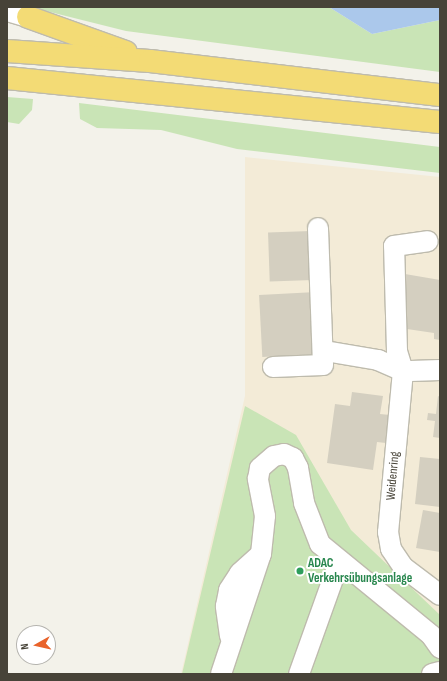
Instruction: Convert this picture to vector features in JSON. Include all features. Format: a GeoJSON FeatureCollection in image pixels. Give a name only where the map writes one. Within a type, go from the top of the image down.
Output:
{"type":"FeatureCollection","features":[{"type":"Feature","properties":{"kind":"highway"},"geometry":{"type":"LineString","coordinates":[[28,17],[150,61]]}},
{"type":"Feature","properties":{"kind":"highway"},"geometry":{"type":"LineString","coordinates":[[7,51],[150,61],[440,95]]}},
{"type":"Feature","properties":{"kind":"highway"},"geometry":{"type":"LineString","coordinates":[[7,78],[440,122]]}},
{"type":"Feature","properties":{"kind":"street"},"geometry":{"type":"LineString","coordinates":[[7,11],[28,17]]}},
{"type":"Feature","properties":{"kind":"street"},"geometry":{"type":"LineString","coordinates":[[273,367],[323,365],[325,351],[318,228]]}},
{"type":"Feature","properties":{"kind":"street"},"geometry":{"type":"LineString","coordinates":[[403,371],[397,351],[394,246],[428,241]]}},
{"type":"Feature","properties":{"kind":"street"},"geometry":{"type":"LineString","coordinates":[[325,351],[378,360],[403,371],[440,370]]}},
{"type":"Feature","properties":{"kind":"street","name":"Weidenring"},"geometry":{"type":"LineString","coordinates":[[403,371],[388,532],[391,549],[403,567],[440,595]]}},
{"type":"Feature","properties":{"kind":"street"},"geometry":{"type":"LineString","coordinates":[[221,674],[231,638],[261,554],[265,516],[258,479],[260,468],[274,456],[284,454],[293,458],[298,468],[311,527],[320,544],[339,562],[425,630],[440,648]]}},
{"type":"Feature","properties":{"kind":"street"},"geometry":{"type":"LineString","coordinates":[[299,674],[339,562]]}},
{"type":"Feature","properties":{"kind":"street"},"geometry":{"type":"LineString","coordinates":[[432,674],[440,672]]}},
{"type":"Feature","properties":{"kind":"shaded area"},"geometry":{"type":"Polygon","coordinates":[[[245,157],[440,177],[440,674],[181,674],[245,396],[245,157]]]}},
{"type":"Feature","properties":{"kind":"green space"},"geometry":{"type":"Polygon","coordinates":[[[30,7],[329,7],[372,34],[440,20],[440,72],[126,31],[30,7]]]}},
{"type":"Feature","properties":{"kind":"green space"},"geometry":{"type":"Polygon","coordinates":[[[7,97],[33,99],[32,110],[19,124],[7,122],[7,97]]]}},
{"type":"Feature","properties":{"kind":"green space"},"geometry":{"type":"Polygon","coordinates":[[[79,103],[440,147],[440,173],[237,149],[161,130],[97,128],[80,119],[79,103]]]}},
{"type":"Feature","properties":{"kind":"green space","name":"ADAC Verkehrsübungsanlage"},"geometry":{"type":"Polygon","coordinates":[[[245,406],[296,435],[351,530],[440,615],[440,674],[182,674],[245,406]]]}},
{"type":"Feature","properties":{"kind":"water"},"geometry":{"type":"Polygon","coordinates":[[[329,7],[440,7],[440,20],[372,34],[329,7]]]}},
{"type":"Feature","properties":{"kind":"building"},"geometry":{"type":"Polygon","coordinates":[[[311,231],[313,280],[270,281],[268,233],[311,231]]]}},
{"type":"Feature","properties":{"kind":"building"},"geometry":{"type":"Polygon","coordinates":[[[405,274],[440,280],[440,340],[434,339],[434,333],[407,329],[405,274]]]}},
{"type":"Feature","properties":{"kind":"building"},"geometry":{"type":"Polygon","coordinates":[[[316,292],[319,354],[262,357],[259,295],[316,292]]]}},
{"type":"Feature","properties":{"kind":"building"},"geometry":{"type":"Polygon","coordinates":[[[352,392],[383,396],[380,414],[390,415],[386,443],[377,442],[373,470],[327,463],[335,404],[350,406],[352,392]]]}},
{"type":"Feature","properties":{"kind":"building"},"geometry":{"type":"Polygon","coordinates":[[[438,396],[440,397],[440,438],[433,437],[435,421],[427,420],[428,413],[436,414],[438,396]]]}},
{"type":"Feature","properties":{"kind":"building"},"geometry":{"type":"Polygon","coordinates":[[[420,457],[440,459],[440,507],[415,504],[420,457]]]}},
{"type":"Feature","properties":{"kind":"building"},"geometry":{"type":"Polygon","coordinates":[[[423,510],[440,513],[440,552],[416,548],[423,510]]]}},
{"type":"Feature","properties":{"kind":"place","name":"ADAC Verkehrsübungsanlage"},"geometry":{"type":"Point","coordinates":[300,571]}}]}
